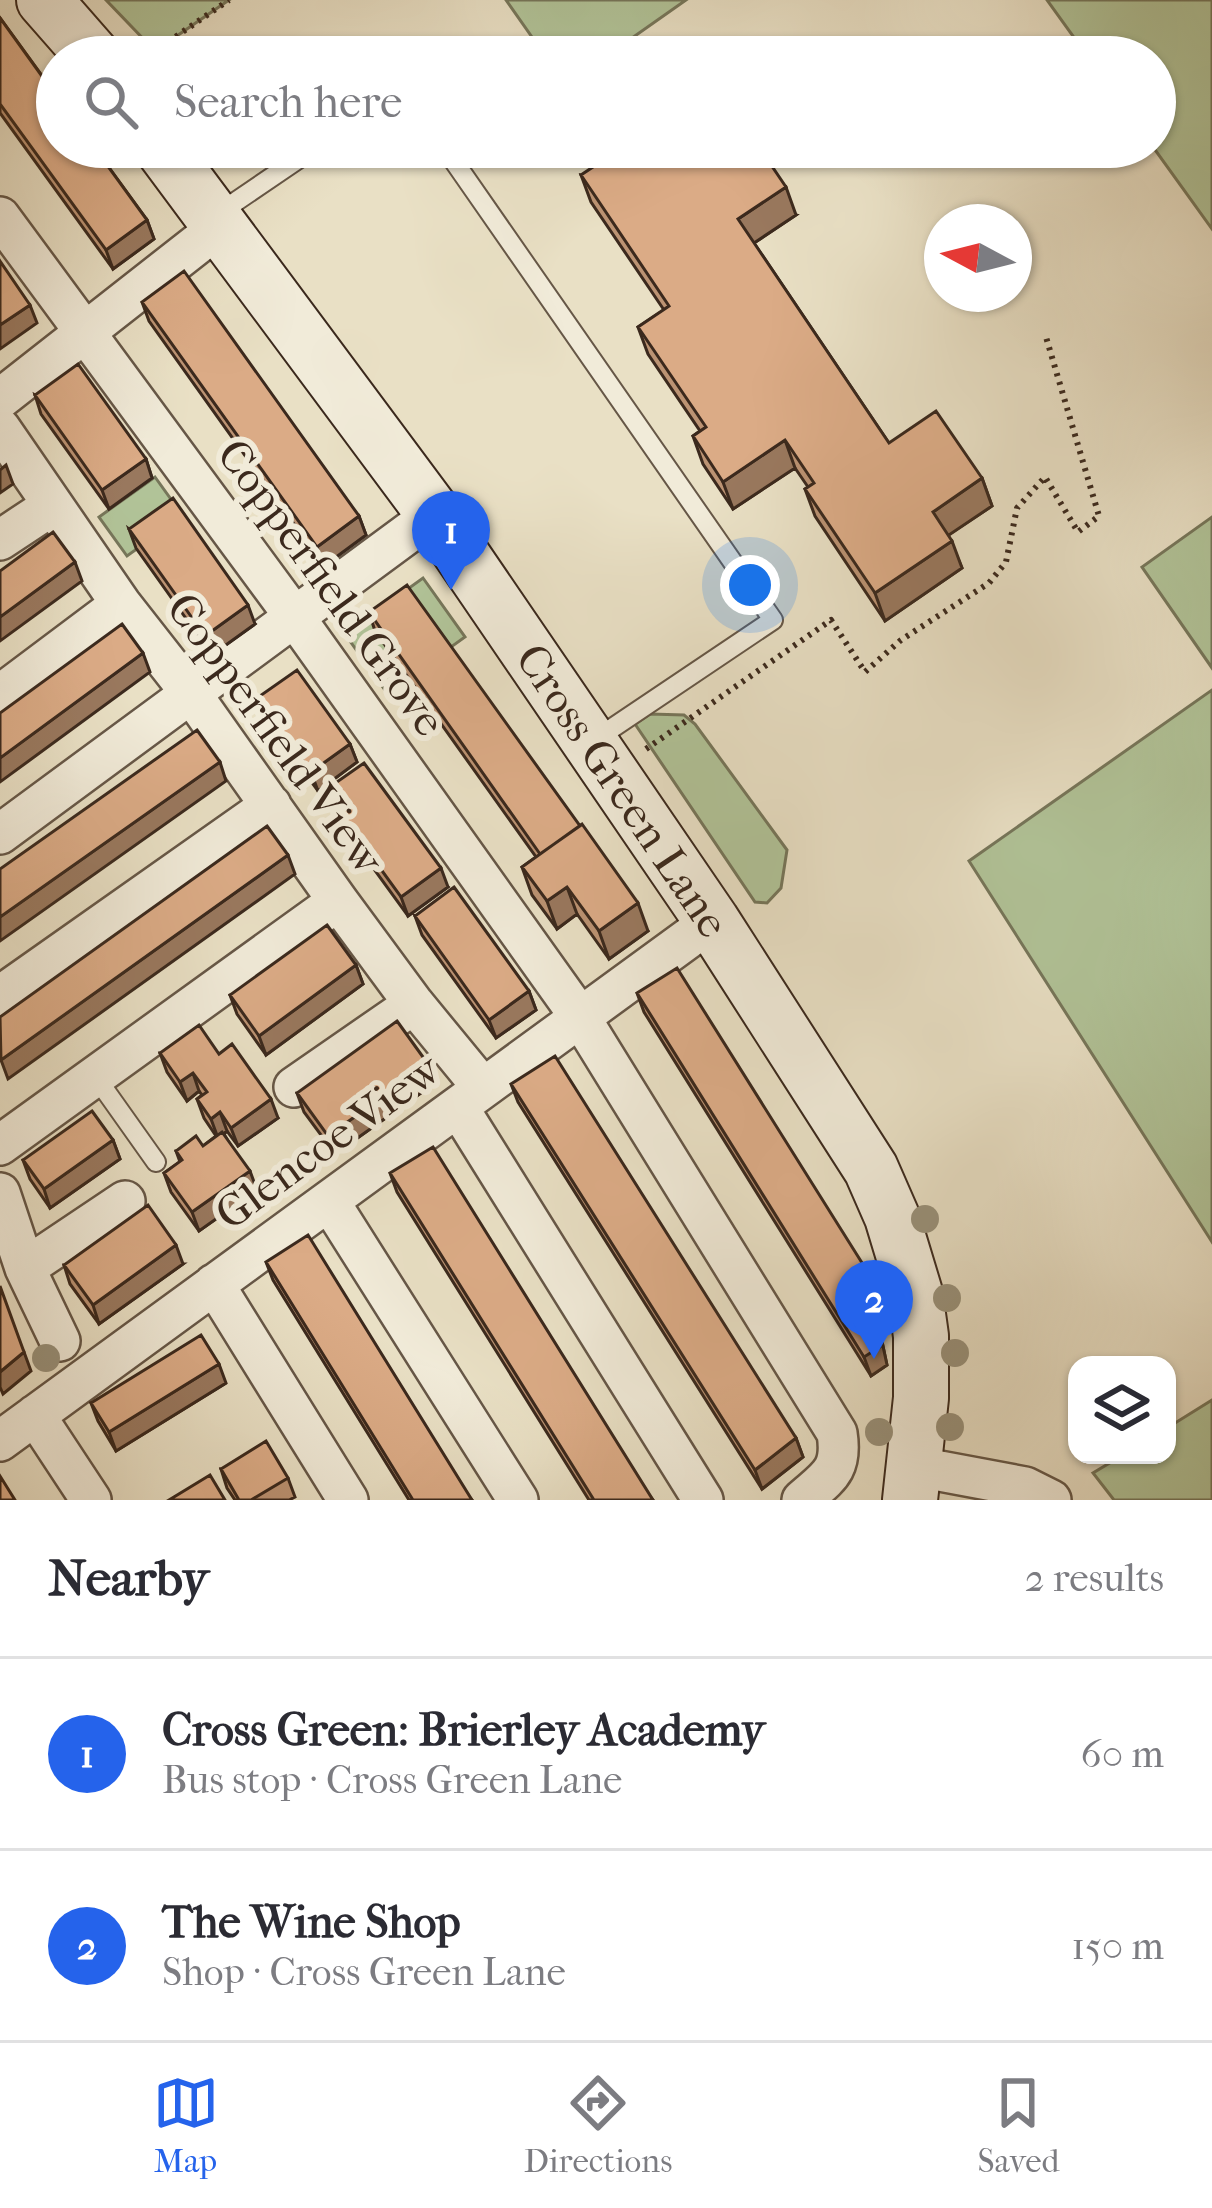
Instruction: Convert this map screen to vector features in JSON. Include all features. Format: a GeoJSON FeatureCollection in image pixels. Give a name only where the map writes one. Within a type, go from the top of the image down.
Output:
{"type":"FeatureCollection","features":[{"type":"Feature","properties":{"kind":"street"},"geometry":{"type":"LineString","coordinates":[[44,0],[76,36]]}},
{"type":"Feature","properties":{"kind":"street","name":"Cross Green Lane"},"geometry":{"type":"LineString","coordinates":[[176,168],[434,514],[712,921],[871,1169],[892,1217],[915,1293],[921,1336],[912,1483]]}},
{"type":"Feature","properties":{"kind":"street","name":"Copperfield Grove"},"geometry":{"type":"LineString","coordinates":[[0,217],[294,616],[580,1017],[837,1433],[840,1453],[832,1474],[806,1498]]}},
{"type":"Feature","properties":{"kind":"street"},"geometry":{"type":"LineString","coordinates":[[0,399],[215,222]]}},
{"type":"Feature","properties":{"kind":"street","name":"Copperfield View"},"geometry":{"type":"LineString","coordinates":[[0,428],[121,604],[190,692],[414,1004],[703,1500]]}},
{"type":"Feature","properties":{"kind":"street"},"geometry":{"type":"LineString","coordinates":[[0,540],[52,505]]}},
{"type":"Feature","properties":{"kind":"street"},"geometry":{"type":"LineString","coordinates":[[0,834],[434,514]]}},
{"type":"Feature","properties":{"kind":"street"},"geometry":{"type":"LineString","coordinates":[[0,695],[121,604]]}},
{"type":"Feature","properties":{"kind":"street"},"geometry":{"type":"LineString","coordinates":[[0,996],[271,805]]}},
{"type":"Feature","properties":{"kind":"street"},"geometry":{"type":"LineString","coordinates":[[0,1144],[338,901]]}},
{"type":"Feature","properties":{"kind":"street","name":"Glencoe View"},"geometry":{"type":"LineString","coordinates":[[0,1441],[35,1415],[68,1360],[214,1284],[712,921]]}},
{"type":"Feature","properties":{"kind":"street"},"geometry":{"type":"LineString","coordinates":[[294,1087],[414,1004]]}},
{"type":"Feature","properties":{"kind":"street"},"geometry":{"type":"LineString","coordinates":[[0,1193],[25,1268],[68,1360]]}},
{"type":"Feature","properties":{"kind":"street"},"geometry":{"type":"LineString","coordinates":[[25,1268],[125,1201]]}},
{"type":"Feature","properties":{"kind":"street"},"geometry":{"type":"LineString","coordinates":[[329,1201],[518,1500]]}},
{"type":"Feature","properties":{"kind":"street"},"geometry":{"type":"LineString","coordinates":[[214,1284],[348,1500]]}},
{"type":"Feature","properties":{"kind":"street"},"geometry":{"type":"LineString","coordinates":[[35,1415],[91,1500]]}},
{"type":"Feature","properties":{"kind":"street"},"geometry":{"type":"LineString","coordinates":[[912,1483],[1025,1487],[1051,1500]]}},
{"type":"Feature","properties":{"kind":"lane"},"geometry":{"type":"LineString","coordinates":[[215,222],[288,168]]}},
{"type":"Feature","properties":{"kind":"lane"},"geometry":{"type":"LineString","coordinates":[[459,168],[773,620],[601,758]]}},
{"type":"Feature","properties":{"kind":"lane"},"geometry":{"type":"LineString","coordinates":[[95,1076],[156,1162]]}},
{"type":"Feature","properties":{"kind":"path"},"geometry":{"type":"LineString","coordinates":[[177,36],[229,0]]}},
{"type":"Feature","properties":{"kind":"path"},"geometry":{"type":"LineString","coordinates":[[601,758],[831,620],[865,672],[901,640],[989,584],[1006,562],[1018,508],[1045,477],[1078,532],[1099,516],[1046,338]]}},
{"type":"Feature","properties":{"kind":"green space"},"geometry":{"type":"Polygon","coordinates":[[[106,0],[229,0],[177,36],[141,36],[106,0]]]}},
{"type":"Feature","properties":{"kind":"green space"},"geometry":{"type":"Polygon","coordinates":[[[506,0],[686,0],[635,36],[531,36],[506,0]]]}},
{"type":"Feature","properties":{"kind":"green space"},"geometry":{"type":"Polygon","coordinates":[[[1047,0],[1212,0],[1212,229],[1168,168],[1176,168],[1176,36],[1073,36],[1047,0]]]}},
{"type":"Feature","properties":{"kind":"green space"},"geometry":{"type":"Polygon","coordinates":[[[155,477],[183,516],[127,556],[99,517],[155,477]]]}},
{"type":"Feature","properties":{"kind":"green space"},"geometry":{"type":"Polygon","coordinates":[[[1212,517],[1212,668],[1142,567],[1212,517]]]}},
{"type":"Feature","properties":{"kind":"green space"},"geometry":{"type":"Polygon","coordinates":[[[423,578],[465,637],[387,693],[345,634],[423,578]]]}},
{"type":"Feature","properties":{"kind":"green space"},"geometry":{"type":"Polygon","coordinates":[[[1212,690],[1212,1242],[969,861],[1212,690]]]}},
{"type":"Feature","properties":{"kind":"green space"},"geometry":{"type":"Polygon","coordinates":[[[650,714],[684,715],[695,724],[787,850],[781,888],[767,903],[755,902],[635,724],[650,714]]]}},
{"type":"Feature","properties":{"kind":"green space"},"geometry":{"type":"Polygon","coordinates":[[[1212,1400],[1212,1500],[1114,1500],[1093,1473],[1108,1464],[1176,1464],[1176,1422],[1212,1400]]]}},
{"type":"Feature","properties":{"kind":"building"},"geometry":{"type":"Polygon","coordinates":[[[0,18],[36,68],[36,154],[0,104],[0,18]]]}},
{"type":"Feature","properties":{"kind":"building"},"geometry":{"type":"Polygon","coordinates":[[[46,168],[109,168],[147,220],[106,250],[46,168]]]}},
{"type":"Feature","properties":{"kind":"building"},"geometry":{"type":"Polygon","coordinates":[[[592,168],[773,168],[786,187],[738,219],[889,443],[936,411],[982,478],[933,512],[952,541],[875,593],[805,489],[814,483],[785,440],[723,482],[693,436],[706,427],[638,327],[669,306],[581,175],[592,168]]]}},
{"type":"Feature","properties":{"kind":"building"},"geometry":{"type":"Polygon","coordinates":[[[0,261],[30,305],[0,325],[0,261]]]}},
{"type":"Feature","properties":{"kind":"building"},"geometry":{"type":"Polygon","coordinates":[[[184,271],[359,516],[317,547],[142,302],[184,271]]]}},
{"type":"Feature","properties":{"kind":"building"},"geometry":{"type":"Polygon","coordinates":[[[78,364],[146,459],[102,490],[35,395],[78,364]]]}},
{"type":"Feature","properties":{"kind":"building"},"geometry":{"type":"Polygon","coordinates":[[[173,498],[248,605],[205,636],[129,529],[173,498]]]}},
{"type":"Feature","properties":{"kind":"building"},"geometry":{"type":"Polygon","coordinates":[[[53,532],[75,562],[0,617],[0,571],[53,532]]]}},
{"type":"Feature","properties":{"kind":"building"},"geometry":{"type":"Polygon","coordinates":[[[407,585],[580,826],[540,854],[369,612],[407,585]]]}},
{"type":"Feature","properties":{"kind":"building"},"geometry":{"type":"Polygon","coordinates":[[[122,624],[143,653],[0,758],[0,713],[122,624]]]}},
{"type":"Feature","properties":{"kind":"building"},"geometry":{"type":"Polygon","coordinates":[[[297,670],[350,744],[311,772],[257,698],[297,670]]]}},
{"type":"Feature","properties":{"kind":"building"},"geometry":{"type":"Polygon","coordinates":[[[197,730],[220,762],[0,917],[0,869],[197,730]]]}},
{"type":"Feature","properties":{"kind":"building"},"geometry":{"type":"Polygon","coordinates":[[[364,763],[441,868],[401,897],[324,791],[364,763]]]}},
{"type":"Feature","properties":{"kind":"building"},"geometry":{"type":"Polygon","coordinates":[[[582,824],[638,903],[599,931],[567,887],[547,901],[522,867],[582,824]]]}},
{"type":"Feature","properties":{"kind":"building"},"geometry":{"type":"Polygon","coordinates":[[[267,826],[288,855],[1,1060],[0,1017],[267,826]]]}},
{"type":"Feature","properties":{"kind":"building"},"geometry":{"type":"Polygon","coordinates":[[[454,887],[529,991],[489,1020],[415,916],[454,887]]]}},
{"type":"Feature","properties":{"kind":"building"},"geometry":{"type":"Polygon","coordinates":[[[327,925],[356,965],[259,1036],[230,995],[327,925]]]}},
{"type":"Feature","properties":{"kind":"building"},"geometry":{"type":"Polygon","coordinates":[[[677,968],[864,1266],[880,1347],[864,1357],[637,993],[677,968]]]}},
{"type":"Feature","properties":{"kind":"building"},"geometry":{"type":"Polygon","coordinates":[[[397,1021],[428,1064],[328,1136],[297,1093],[397,1021]]]}},
{"type":"Feature","properties":{"kind":"building"},"geometry":{"type":"Polygon","coordinates":[[[199,1025],[219,1054],[232,1044],[271,1099],[231,1128],[220,1112],[211,1119],[197,1099],[207,1092],[193,1073],[180,1082],[160,1053],[199,1025]]]}},
{"type":"Feature","properties":{"kind":"building"},"geometry":{"type":"Polygon","coordinates":[[[555,1056],[796,1438],[755,1470],[511,1084],[555,1056]]]}},
{"type":"Feature","properties":{"kind":"building"},"geometry":{"type":"Polygon","coordinates":[[[92,1111],[113,1140],[44,1189],[23,1160],[92,1111]]]}},
{"type":"Feature","properties":{"kind":"building"},"geometry":{"type":"Polygon","coordinates":[[[222,1132],[250,1171],[192,1212],[164,1173],[182,1160],[176,1151],[196,1136],[203,1146],[222,1132]]]}},
{"type":"Feature","properties":{"kind":"building"},"geometry":{"type":"Polygon","coordinates":[[[433,1147],[653,1500],[594,1500],[390,1173],[433,1147]]]}},
{"type":"Feature","properties":{"kind":"building"},"geometry":{"type":"Polygon","coordinates":[[[148,1205],[176,1245],[93,1305],[64,1265],[148,1205]]]}},
{"type":"Feature","properties":{"kind":"building"},"geometry":{"type":"Polygon","coordinates":[[[308,1235],[472,1500],[413,1500],[266,1262],[308,1235]]]}},
{"type":"Feature","properties":{"kind":"building"},"geometry":{"type":"Polygon","coordinates":[[[0,1286],[24,1352],[0,1372],[0,1286]]]}},
{"type":"Feature","properties":{"kind":"building"},"geometry":{"type":"Polygon","coordinates":[[[201,1335],[219,1364],[109,1432],[91,1403],[201,1335]]]}},
{"type":"Feature","properties":{"kind":"building"},"geometry":{"type":"Polygon","coordinates":[[[266,1441],[288,1478],[251,1500],[239,1500],[221,1469],[266,1441]]]}},
{"type":"Feature","properties":{"kind":"building"},"geometry":{"type":"Polygon","coordinates":[[[210,1475],[225,1500],[169,1500],[210,1475]]]}},
{"type":"Feature","properties":{"kind":"building"},"geometry":{"type":"Polygon","coordinates":[[[0,1476],[15,1500],[0,1500],[0,1476]]]}},
{"type":"Feature","properties":{"kind":"place","name":"Cross Green: Brierley Academy"},"geometry":{"type":"Point","coordinates":[451,590]}},
{"type":"Feature","properties":{"kind":"place","name":"The Wine Shop"},"geometry":{"type":"Point","coordinates":[874,1359]}}]}
